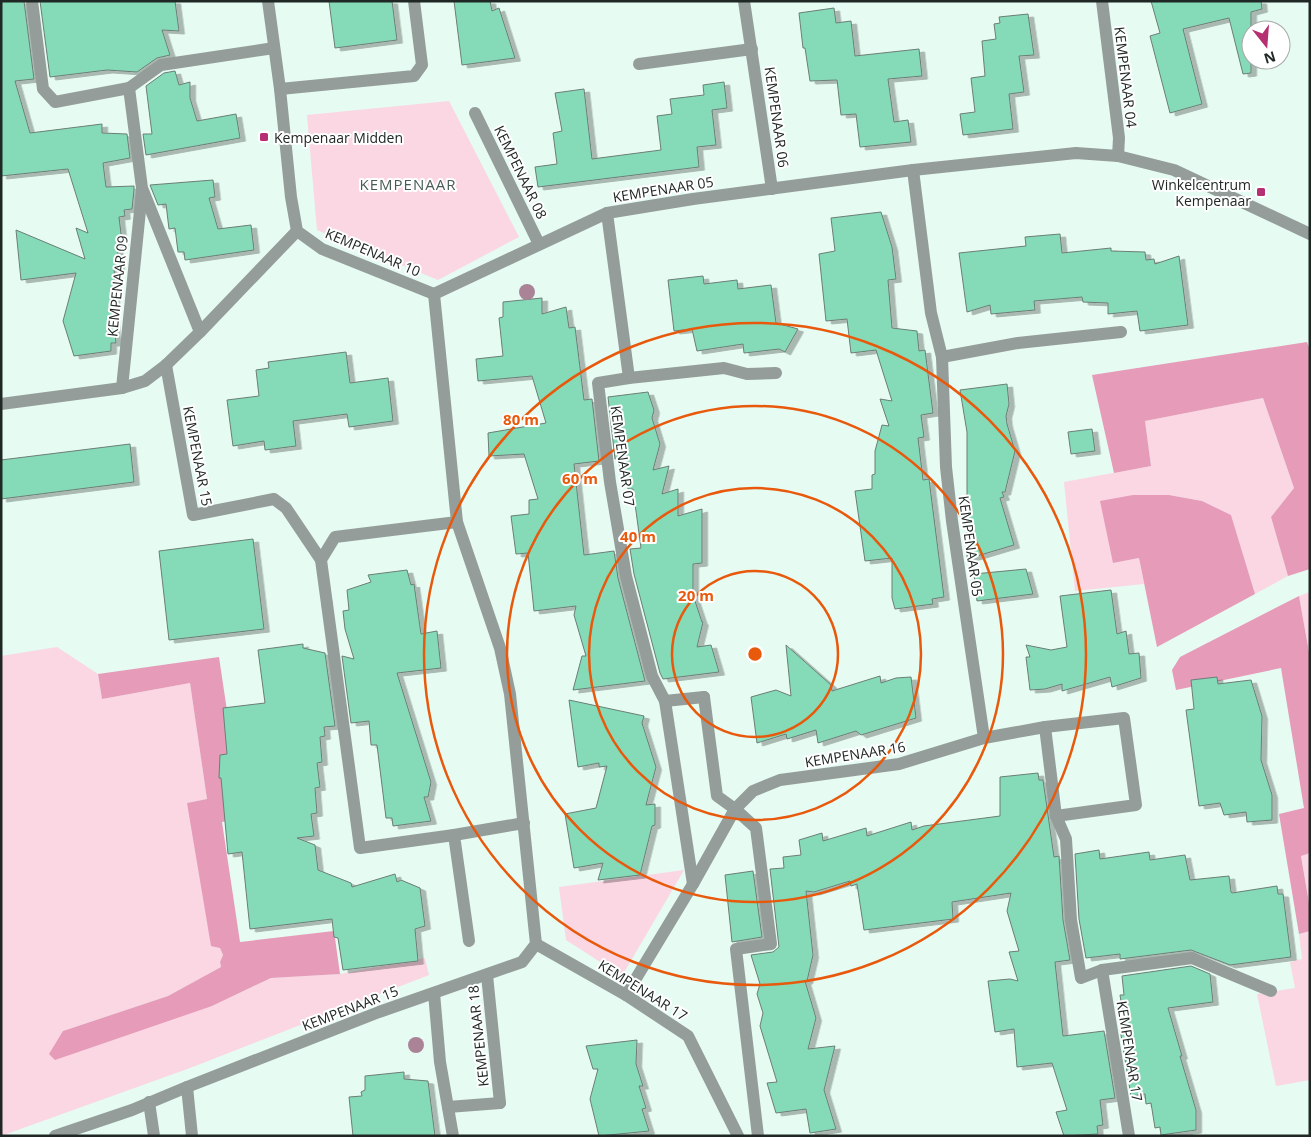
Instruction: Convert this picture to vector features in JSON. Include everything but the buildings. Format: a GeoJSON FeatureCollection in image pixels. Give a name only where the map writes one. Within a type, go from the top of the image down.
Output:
{"type":"FeatureCollection","features":[{"type":"Feature","properties":{"kind":"street"},"geometry":{"type":"LineString","coordinates":[[32,1],[43,89],[55,102],[129,88],[161,65],[274,48]]}},
{"type":"Feature","properties":{"kind":"street"},"geometry":{"type":"LineString","coordinates":[[1,404],[122,388],[145,381],[166,365],[200,332],[296,231],[268,1]]}},
{"type":"Feature","properties":{"kind":"street"},"geometry":{"type":"LineString","coordinates":[[280,89],[414,76],[422,65],[414,1]]}},
{"type":"Feature","properties":{"kind":"street","name":"KEMPENAAR 06"},"geometry":{"type":"LineString","coordinates":[[744,1],[772,188]]}},
{"type":"Feature","properties":{"kind":"street","name":"KEMPENAAR 04"},"geometry":{"type":"LineString","coordinates":[[1102,1],[1119,138],[1118,156]]}},
{"type":"Feature","properties":{"kind":"street"},"geometry":{"type":"LineString","coordinates":[[639,64],[752,49]]}},
{"type":"Feature","properties":{"kind":"street","name":"KEMPENAAR 09"},"geometry":{"type":"LineString","coordinates":[[122,388],[142,188],[129,88]]}},
{"type":"Feature","properties":{"kind":"street","name":"KEMPENAAR 08"},"geometry":{"type":"LineString","coordinates":[[475,113],[539,244]]}},
{"type":"Feature","properties":{"kind":"street","name":"KEMPENAAR 05"},"geometry":{"type":"LineString","coordinates":[[434,294],[607,213],[772,188],[913,170],[1076,153],[1118,156],[1174,170],[1310,234]]}},
{"type":"Feature","properties":{"kind":"street","name":"KEMPENAAR 05"},"geometry":{"type":"LineString","coordinates":[[913,170],[931,313],[942,357],[946,467],[952,521],[984,738]]}},
{"type":"Feature","properties":{"kind":"street","name":"KEMPENAAR 09"},"geometry":{"type":"LineString","coordinates":[[142,188],[200,332]]}},
{"type":"Feature","properties":{"kind":"street"},"geometry":{"type":"LineString","coordinates":[[607,213],[630,378]]}},
{"type":"Feature","properties":{"kind":"street","name":"KEMPENAAR 10"},"geometry":{"type":"LineString","coordinates":[[296,231],[322,249],[434,294]]}},
{"type":"Feature","properties":{"kind":"street"},"geometry":{"type":"LineString","coordinates":[[434,294],[457,522],[500,648],[510,694],[536,944]]}},
{"type":"Feature","properties":{"kind":"street"},"geometry":{"type":"LineString","coordinates":[[942,357],[1018,343],[1121,332]]}},
{"type":"Feature","properties":{"kind":"street","name":"KEMPENAAR 15"},"geometry":{"type":"LineString","coordinates":[[166,365],[193,515],[274,499],[286,508],[321,560],[360,848],[524,824]]}},
{"type":"Feature","properties":{"kind":"street","name":"KEMPENAAR 07"},"geometry":{"type":"LineString","coordinates":[[665,701],[652,676],[625,565],[610,482],[598,383],[724,368],[748,374],[776,373]]}},
{"type":"Feature","properties":{"kind":"street"},"geometry":{"type":"LineString","coordinates":[[321,560],[335,537],[457,522]]}},
{"type":"Feature","properties":{"kind":"street"},"geometry":{"type":"LineString","coordinates":[[693,884],[665,701],[704,697],[717,796],[756,828],[771,944],[736,949],[758,1136]]}},
{"type":"Feature","properties":{"kind":"street","name":"KEMPENAAR 16"},"geometry":{"type":"LineString","coordinates":[[626,995],[693,884],[735,809],[753,790],[780,780],[899,764],[984,738],[1046,727],[1124,718],[1136,805],[1056,816]]}},
{"type":"Feature","properties":{"kind":"street"},"geometry":{"type":"LineString","coordinates":[[1046,727],[1056,816],[1066,838],[1071,920],[1081,978],[1102,970],[1192,958],[1271,991]]}},
{"type":"Feature","properties":{"kind":"street"},"geometry":{"type":"LineString","coordinates":[[454,835],[469,941]]}},
{"type":"Feature","properties":{"kind":"street","name":"KEMPENAAR 15"},"geometry":{"type":"LineString","coordinates":[[55,1136],[132,1110],[379,1012],[522,962],[536,944]]}},
{"type":"Feature","properties":{"kind":"street","name":"KEMPENAAR 17"},"geometry":{"type":"LineString","coordinates":[[536,944],[626,995],[688,1036],[738,1136]]}},
{"type":"Feature","properties":{"kind":"street","name":"KEMPENAAR 17"},"geometry":{"type":"LineString","coordinates":[[1102,970],[1129,1136]]}},
{"type":"Feature","properties":{"kind":"street","name":"KEMPENAAR 18"},"geometry":{"type":"LineString","coordinates":[[448,1107],[500,1102],[487,975]]}},
{"type":"Feature","properties":{"kind":"street"},"geometry":{"type":"LineString","coordinates":[[434,993],[440,1062],[453,1136]]}},
{"type":"Feature","properties":{"kind":"street"},"geometry":{"type":"LineString","coordinates":[[187,1087],[192,1136]]}},
{"type":"Feature","properties":{"kind":"street"},"geometry":{"type":"LineString","coordinates":[[149,1102],[154,1136]]}},
{"type":"Feature","properties":{"kind":"shaded area"},"geometry":{"type":"Polygon","coordinates":[[[449,101],[519,237],[438,280],[317,230],[307,115],[449,101]]]}},
{"type":"Feature","properties":{"kind":"shaded area"},"geometry":{"type":"Polygon","coordinates":[[[1307,342],[1310,350],[1310,569],[1288,576],[1271,517],[1294,488],[1263,398],[1145,421],[1151,466],[1114,473],[1092,375],[1307,342]]]}},
{"type":"Feature","properties":{"kind":"shaded area"},"geometry":{"type":"Polygon","coordinates":[[[1263,398],[1294,488],[1271,517],[1288,576],[1255,594],[1231,515],[1202,501],[1169,495],[1133,495],[1113,563],[1139,558],[1144,584],[1075,591],[1064,482],[1151,466],[1145,421],[1263,398]]]}},
{"type":"Feature","properties":{"kind":"shaded area"},"geometry":{"type":"Polygon","coordinates":[[[1133,495],[1169,495],[1202,501],[1231,515],[1255,594],[1157,647],[1139,558],[1113,563],[1100,501],[1133,495]]]}},
{"type":"Feature","properties":{"kind":"shaded area"},"geometry":{"type":"Polygon","coordinates":[[[1310,592],[1310,658],[1299,596],[1310,592]]]}},
{"type":"Feature","properties":{"kind":"shaded area"},"geometry":{"type":"Polygon","coordinates":[[[1299,596],[1310,658],[1310,853],[1301,856],[1310,909],[1310,931],[1299,934],[1279,814],[1304,808],[1281,668],[1176,690],[1172,670],[1180,657],[1299,596]]]}},
{"type":"Feature","properties":{"kind":"shaded area"},"geometry":{"type":"Polygon","coordinates":[[[57,647],[98,674],[102,699],[190,683],[207,799],[188,803],[223,955],[220,962],[221,967],[168,996],[63,1031],[212,1006],[271,978],[340,974],[425,958],[429,975],[190,1068],[1,1136],[1,656],[57,647]]]}},
{"type":"Feature","properties":{"kind":"shaded area"},"geometry":{"type":"Polygon","coordinates":[[[219,657],[243,818],[222,822],[240,942],[334,931],[340,974],[271,978],[212,1006],[55,1060],[49,1054],[63,1031],[168,996],[221,967],[220,962],[223,955],[220,948],[211,946],[187,803],[207,799],[190,683],[102,699],[98,674],[219,657]]]}},
{"type":"Feature","properties":{"kind":"shaded area"},"geometry":{"type":"Polygon","coordinates":[[[1310,853],[1310,909],[1301,855],[1310,853]]]}},
{"type":"Feature","properties":{"kind":"shaded area"},"geometry":{"type":"Polygon","coordinates":[[[684,870],[622,976],[566,940],[559,887],[684,870]]]}},
{"type":"Feature","properties":{"kind":"shaded area"},"geometry":{"type":"Polygon","coordinates":[[[1310,931],[1310,1080],[1276,1086],[1257,994],[1295,988],[1290,962],[1302,959],[1299,934],[1310,931]]]}},
{"type":"Feature","properties":{"kind":"place","name":"Kempenaar Midden"},"geometry":{"type":"Point","coordinates":[264,137]}},
{"type":"Feature","properties":{"kind":"place","name":"Winkelcentrum Kempenaar"},"geometry":{"type":"Point","coordinates":[1261,192]}},
{"type":"Feature","properties":{"kind":"district","name":"KEMPENAAR"},"geometry":{"type":"Point","coordinates":[408,184]}}]}
